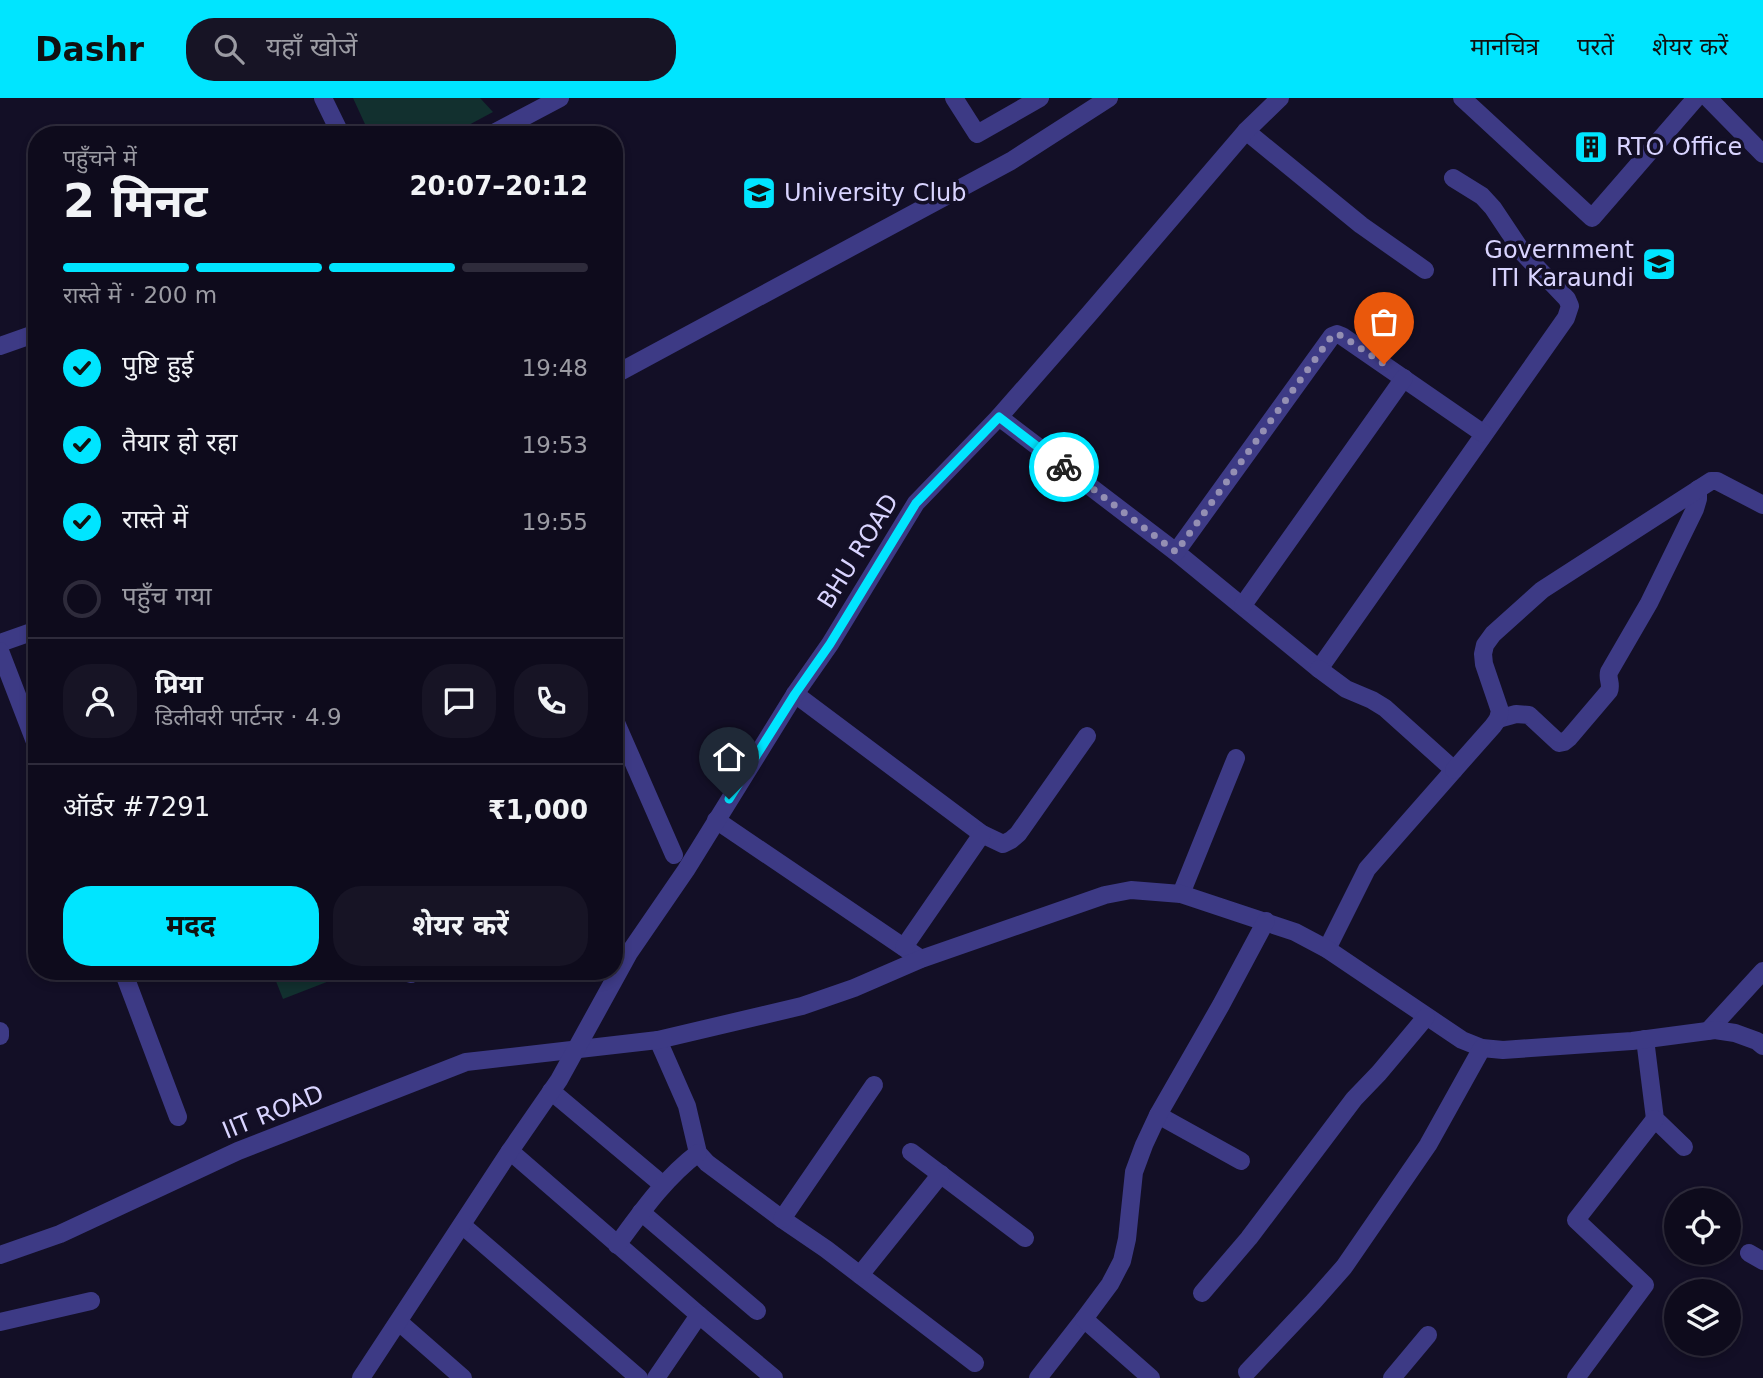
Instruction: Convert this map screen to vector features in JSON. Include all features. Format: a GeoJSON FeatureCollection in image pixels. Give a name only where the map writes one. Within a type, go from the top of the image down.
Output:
{"type":"FeatureCollection","features":[{"type":"Feature","properties":{"kind":"street"},"geometry":{"type":"LineString","coordinates":[[323,98],[337,126]]}},
{"type":"Feature","properties":{"kind":"street"},"geometry":{"type":"LineString","coordinates":[[507,126],[560,98]]}},
{"type":"Feature","properties":{"kind":"street"},"geometry":{"type":"LineString","coordinates":[[954,98],[977,134],[1040,98]]}},
{"type":"Feature","properties":{"kind":"street"},"geometry":{"type":"LineString","coordinates":[[623,370],[1011,161],[1109,98]]}},
{"type":"Feature","properties":{"kind":"street","name":"BHU ROAD"},"geometry":{"type":"LineString","coordinates":[[623,964],[686,870],[795,694],[830,644],[916,503],[999,417],[1246,131],[1280,98]]}},
{"type":"Feature","properties":{"kind":"street"},"geometry":{"type":"LineString","coordinates":[[1462,98],[1592,218],[1696,98]]}},
{"type":"Feature","properties":{"kind":"street"},"geometry":{"type":"LineString","coordinates":[[1708,98],[1763,154]]}},
{"type":"Feature","properties":{"kind":"street"},"geometry":{"type":"LineString","coordinates":[[1246,131],[1361,225],[1425,270]]}},
{"type":"Feature","properties":{"kind":"street"},"geometry":{"type":"LineString","coordinates":[[1319,669],[1566,318],[1570,306],[1567,299],[1523,253],[1493,208],[1482,196],[1453,178]]}},
{"type":"Feature","properties":{"kind":"street"},"geometry":{"type":"LineString","coordinates":[[1176,552],[1332,336],[1337,334],[1484,434]]}},
{"type":"Feature","properties":{"kind":"street"},"geometry":{"type":"LineString","coordinates":[[0,346],[28,336]]}},
{"type":"Feature","properties":{"kind":"street"},"geometry":{"type":"LineString","coordinates":[[1242,605],[1404,378]]}},
{"type":"Feature","properties":{"kind":"street"},"geometry":{"type":"LineString","coordinates":[[999,417],[1176,552],[1319,669],[1346,689],[1385,708],[1454,771]]}},
{"type":"Feature","properties":{"kind":"street"},"geometry":{"type":"LineString","coordinates":[[1327,949],[1367,869],[1498,719],[1500,711],[1483,654],[1485,645],[1493,634],[1542,590],[1711,481],[1717,481],[1763,505]]}},
{"type":"Feature","properties":{"kind":"street"},"geometry":{"type":"LineString","coordinates":[[1498,719],[1523,713],[1529,715],[1559,743],[1564,743],[1569,738],[1609,691],[1609,672],[1649,603],[1695,509],[1698,489]]}},
{"type":"Feature","properties":{"kind":"street"},"geometry":{"type":"LineString","coordinates":[[0,643],[28,633]]}},
{"type":"Feature","properties":{"kind":"street"},"geometry":{"type":"LineString","coordinates":[[0,651],[28,724]]}},
{"type":"Feature","properties":{"kind":"street"},"geometry":{"type":"LineString","coordinates":[[795,694],[982,834],[1003,844],[1018,834],[1087,736]]}},
{"type":"Feature","properties":{"kind":"street"},"geometry":{"type":"LineString","coordinates":[[623,739],[674,855]]}},
{"type":"Feature","properties":{"kind":"street"},"geometry":{"type":"LineString","coordinates":[[1181,894],[1236,758]]}},
{"type":"Feature","properties":{"kind":"street"},"geometry":{"type":"LineString","coordinates":[[716,820],[921,959]]}},
{"type":"Feature","properties":{"kind":"street"},"geometry":{"type":"LineString","coordinates":[[904,947],[982,834]]}},
{"type":"Feature","properties":{"kind":"street","name":"IIT ROAD"},"geometry":{"type":"LineString","coordinates":[[0,1255],[60,1234],[238,1151],[466,1062],[658,1040],[802,1006],[854,988],[921,959],[1105,895],[1131,890],[1181,894],[1295,932],[1327,949],[1462,1040],[1482,1048]]}},
{"type":"Feature","properties":{"kind":"street"},"geometry":{"type":"LineString","coordinates":[[1038,1378],[1110,1284],[1122,1261],[1134,1172],[1144,1145],[1266,921]]}},
{"type":"Feature","properties":{"kind":"street"},"geometry":{"type":"LineString","coordinates":[[1708,1031],[1763,971]]}},
{"type":"Feature","properties":{"kind":"street"},"geometry":{"type":"LineString","coordinates":[[125,980],[178,1117]]}},
{"type":"Feature","properties":{"kind":"street","name":"BHU ROAD"},"geometry":{"type":"LineString","coordinates":[[361,1378],[551,1091],[614,980]]}},
{"type":"Feature","properties":{"kind":"street"},"geometry":{"type":"LineString","coordinates":[[1202,1293],[1249,1238],[1346,1109],[1426,1017]]}},
{"type":"Feature","properties":{"kind":"street"},"geometry":{"type":"LineString","coordinates":[[1247,1372],[1344,1267],[1428,1145],[1482,1048],[1503,1050],[1645,1039],[1715,1030],[1735,1033],[1763,1046]]}},
{"type":"Feature","properties":{"kind":"street"},"geometry":{"type":"LineString","coordinates":[[1645,1039],[1655,1119],[1684,1147]]}},
{"type":"Feature","properties":{"kind":"street"},"geometry":{"type":"LineString","coordinates":[[658,1040],[687,1106],[698,1153],[707,1163],[826,1249],[975,1363]]}},
{"type":"Feature","properties":{"kind":"street"},"geometry":{"type":"LineString","coordinates":[[782,1219],[874,1085]]}},
{"type":"Feature","properties":{"kind":"street"},"geometry":{"type":"LineString","coordinates":[[551,1091],[663,1185]]}},
{"type":"Feature","properties":{"kind":"street"},"geometry":{"type":"LineString","coordinates":[[1158,1115],[1241,1161]]}},
{"type":"Feature","properties":{"kind":"street"},"geometry":{"type":"LineString","coordinates":[[1576,1378],[1645,1285],[1576,1220],[1655,1119]]}},
{"type":"Feature","properties":{"kind":"street"},"geometry":{"type":"LineString","coordinates":[[510,1151],[774,1378]]}},
{"type":"Feature","properties":{"kind":"street"},"geometry":{"type":"LineString","coordinates":[[911,1152],[1026,1238]]}},
{"type":"Feature","properties":{"kind":"street"},"geometry":{"type":"LineString","coordinates":[[617,1245],[663,1185],[698,1153]]}},
{"type":"Feature","properties":{"kind":"street"},"geometry":{"type":"LineString","coordinates":[[860,1275],[941,1174]]}},
{"type":"Feature","properties":{"kind":"street"},"geometry":{"type":"LineString","coordinates":[[641,1212],[757,1311]]}},
{"type":"Feature","properties":{"kind":"street"},"geometry":{"type":"LineString","coordinates":[[462,1225],[639,1378]]}},
{"type":"Feature","properties":{"kind":"street"},"geometry":{"type":"LineString","coordinates":[[0,1322],[91,1301]]}},
{"type":"Feature","properties":{"kind":"street"},"geometry":{"type":"LineString","coordinates":[[656,1378],[699,1315]]}},
{"type":"Feature","properties":{"kind":"street"},"geometry":{"type":"LineString","coordinates":[[1084,1320],[1151,1378]]}},
{"type":"Feature","properties":{"kind":"street"},"geometry":{"type":"LineString","coordinates":[[399,1322],[463,1378]]}},
{"type":"Feature","properties":{"kind":"street"},"geometry":{"type":"LineString","coordinates":[[1392,1378],[1428,1335]]}},
{"type":"Feature","properties":{"kind":"green space"},"geometry":{"type":"Polygon","coordinates":[[[353,98],[480,98],[493,112],[467,126],[366,126],[353,98]]]}},
{"type":"Feature","properties":{"kind":"green space"},"geometry":{"type":"Polygon","coordinates":[[[276,980],[332,980],[283,999],[276,980]]]}},
{"type":"Feature","properties":{"kind":"way so far"},"geometry":{"type":"LineString","coordinates":[[1064,467],[1176,552],[1327,340],[1337,334],[1342,336],[1384,364]]}},
{"type":"Feature","properties":{"kind":"place","name":"RTO Office"},"geometry":{"type":"Point","coordinates":[1591,147]}},
{"type":"Feature","properties":{"kind":"place","name":"University Club"},"geometry":{"type":"Point","coordinates":[759,193]}},
{"type":"Feature","properties":{"kind":"place","name":"Government ITI Karaundi"},"geometry":{"type":"Point","coordinates":[1659,264]}},
{"type":"Feature","properties":{"kind":"route"},"geometry":{"type":"LineString","coordinates":[[729,799],[830,644],[916,503],[999,417],[1064,467]]}}]}
